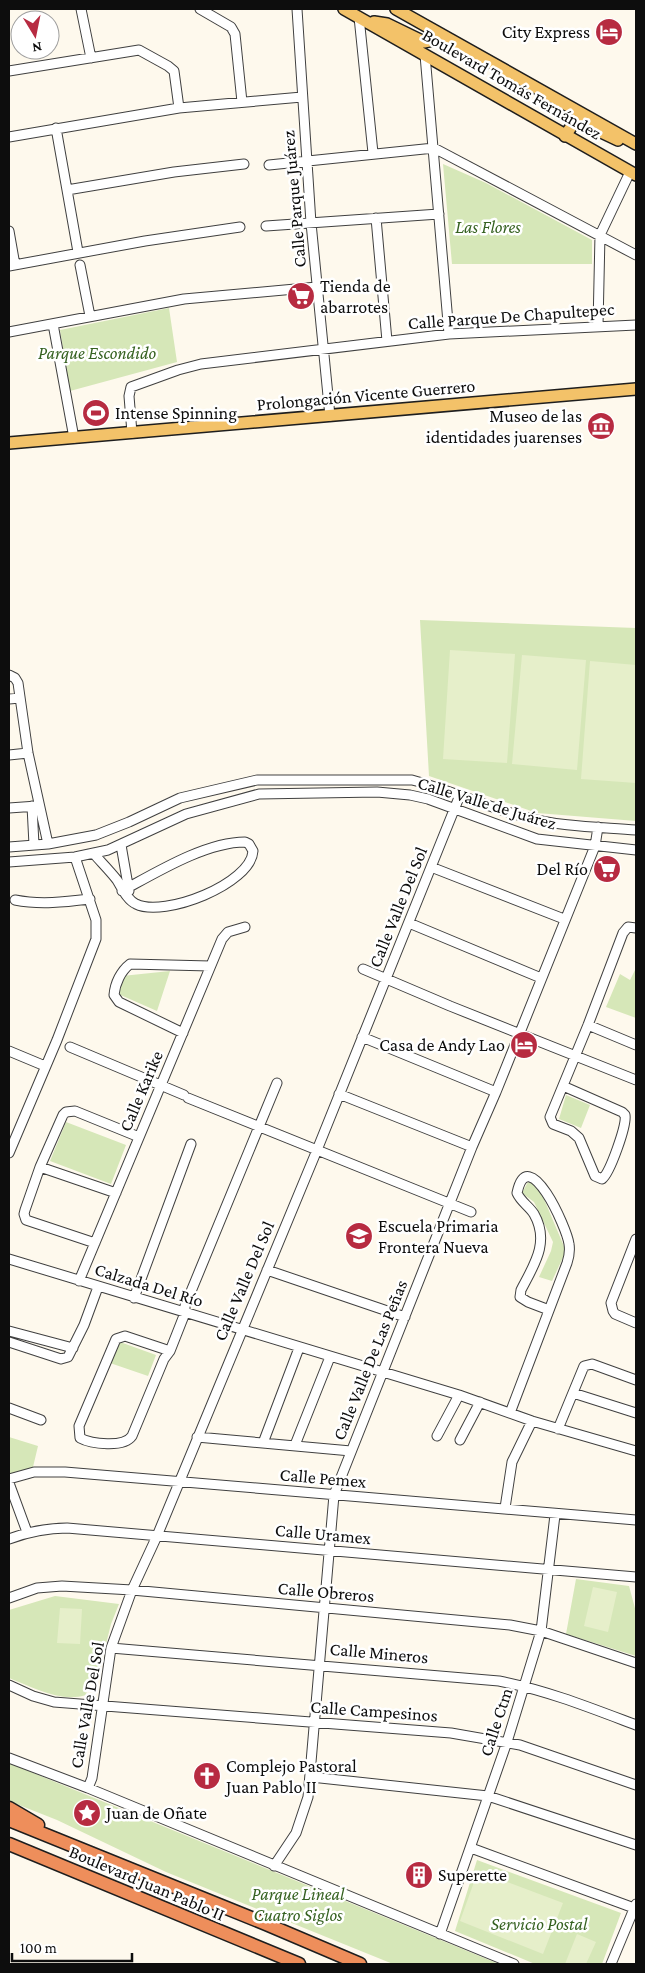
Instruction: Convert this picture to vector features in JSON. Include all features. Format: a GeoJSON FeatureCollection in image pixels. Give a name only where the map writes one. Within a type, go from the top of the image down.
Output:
{"type":"FeatureCollection","features":[{"type":"Feature","properties":{"kind":"highway"},"geometry":{"type":"LineString","coordinates":[[9,1808],[70,1844]]}},
{"type":"Feature","properties":{"kind":"highway","name":"Boulevard Juan Pablo II"},"geometry":{"type":"LineString","coordinates":[[9,1820],[360,1964]]}},
{"type":"Feature","properties":{"kind":"highway","name":"Boulevard Juan Pablo II"},"geometry":{"type":"LineString","coordinates":[[9,1844],[299,1964]]}},
{"type":"Feature","properties":{"kind":"main road","name":"Boulevard Tomás Fernández"},"geometry":{"type":"LineString","coordinates":[[344,9],[633,173]]}},
{"type":"Feature","properties":{"kind":"main road","name":"Boulevard Tomás Fernández"},"geometry":{"type":"LineString","coordinates":[[396,9],[633,143]]}},
{"type":"Feature","properties":{"kind":"main road"},"geometry":{"type":"LineString","coordinates":[[370,23],[387,24],[424,42],[429,41],[437,32]]}},
{"type":"Feature","properties":{"kind":"main road"},"geometry":{"type":"LineString","coordinates":[[565,136],[573,124],[578,121],[613,138],[633,143]]}},
{"type":"Feature","properties":{"kind":"main road","name":"Prolongación Vicente Guerrero"},"geometry":{"type":"LineString","coordinates":[[9,443],[636,389]]}},
{"type":"Feature","properties":{"kind":"street"},"geometry":{"type":"LineString","coordinates":[[81,9],[91,58]]}},
{"type":"Feature","properties":{"kind":"street"},"geometry":{"type":"LineString","coordinates":[[200,9],[231,27],[236,34],[242,102]]}},
{"type":"Feature","properties":{"kind":"street","name":"Calle Parque Juárez"},"geometry":{"type":"LineString","coordinates":[[296,9],[311,223],[330,416]]}},
{"type":"Feature","properties":{"kind":"street"},"geometry":{"type":"LineString","coordinates":[[359,17],[373,153]]}},
{"type":"Feature","properties":{"kind":"street"},"geometry":{"type":"LineString","coordinates":[[9,72],[134,50],[148,54],[174,71],[179,108]]}},
{"type":"Feature","properties":{"kind":"street"},"geometry":{"type":"LineString","coordinates":[[426,55],[450,334]]}},
{"type":"Feature","properties":{"kind":"street"},"geometry":{"type":"LineString","coordinates":[[9,138],[56,128],[179,108],[302,97]]}},
{"type":"Feature","properties":{"kind":"street"},"geometry":{"type":"LineString","coordinates":[[56,128],[78,252]]}},
{"type":"Feature","properties":{"kind":"street"},"geometry":{"type":"LineString","coordinates":[[269,165],[434,148],[636,255]]}},
{"type":"Feature","properties":{"kind":"street"},"geometry":{"type":"LineString","coordinates":[[67,190],[174,172],[244,164]]}},
{"type":"Feature","properties":{"kind":"street"},"geometry":{"type":"LineString","coordinates":[[598,326],[600,235],[633,173]]}},
{"type":"Feature","properties":{"kind":"street"},"geometry":{"type":"LineString","coordinates":[[266,226],[439,214]]}},
{"type":"Feature","properties":{"kind":"street"},"geometry":{"type":"LineString","coordinates":[[376,218],[387,341]]}},
{"type":"Feature","properties":{"kind":"street"},"geometry":{"type":"LineString","coordinates":[[9,231],[12,266],[78,252],[240,227]]}},
{"type":"Feature","properties":{"kind":"street"},"geometry":{"type":"LineString","coordinates":[[80,265],[90,316]]}},
{"type":"Feature","properties":{"kind":"street"},"geometry":{"type":"LineString","coordinates":[[9,332],[184,299],[318,287]]}},
{"type":"Feature","properties":{"kind":"street"},"geometry":{"type":"LineString","coordinates":[[53,324],[74,438]]}},
{"type":"Feature","properties":{"kind":"street","name":"Calle Parque De Chapultepec"},"geometry":{"type":"LineString","coordinates":[[132,433],[129,396],[131,387],[201,364],[450,334],[636,325]]}},
{"type":"Feature","properties":{"kind":"street"},"geometry":{"type":"LineString","coordinates":[[12,676],[20,698],[36,806],[48,844]]}},
{"type":"Feature","properties":{"kind":"street"},"geometry":{"type":"LineString","coordinates":[[9,698],[20,698]]}},
{"type":"Feature","properties":{"kind":"street"},"geometry":{"type":"LineString","coordinates":[[9,755],[28,753]]}},
{"type":"Feature","properties":{"kind":"street","name":"Calle Valle de Juárez"},"geometry":{"type":"LineString","coordinates":[[9,847],[80,839],[113,829],[180,798],[257,780],[412,780],[539,821],[636,830]]}},
{"type":"Feature","properties":{"kind":"street"},"geometry":{"type":"LineString","coordinates":[[410,795],[412,780]]}},
{"type":"Feature","properties":{"kind":"street","name":"Calle Valle de Juárez"},"geometry":{"type":"LineString","coordinates":[[9,862],[94,854],[121,845],[186,814],[243,798],[276,793],[377,792],[410,795],[428,799],[537,839],[636,850]]}},
{"type":"Feature","properties":{"kind":"street","name":"Calle Valle Del Sol"},"geometry":{"type":"LineString","coordinates":[[88,1788],[92,1778],[111,1648],[132,1590],[157,1536],[317,1150],[460,795]]}},
{"type":"Feature","properties":{"kind":"street"},"geometry":{"type":"LineString","coordinates":[[180,798],[186,814]]}},
{"type":"Feature","properties":{"kind":"street"},"geometry":{"type":"LineString","coordinates":[[9,808],[36,806]]}},
{"type":"Feature","properties":{"kind":"street"},"geometry":{"type":"LineString","coordinates":[[34,845],[36,806]]}},
{"type":"Feature","properties":{"kind":"street","name":"Calle Valle De Las Peñas"},"geometry":{"type":"LineString","coordinates":[[274,1866],[288,1847],[301,1820],[308,1797],[334,1495],[472,1147],[595,846],[598,827]]}},
{"type":"Feature","properties":{"kind":"street"},"geometry":{"type":"LineString","coordinates":[[94,854],[136,904],[173,906],[186,903],[238,876],[249,865],[253,851],[249,844],[245,842],[209,849],[190,856],[127,891]]}},
{"type":"Feature","properties":{"kind":"street"},"geometry":{"type":"LineString","coordinates":[[121,845],[127,891]]}},
{"type":"Feature","properties":{"kind":"street"},"geometry":{"type":"LineString","coordinates":[[9,1153],[96,939],[97,928],[90,899],[75,857]]}},
{"type":"Feature","properties":{"kind":"street"},"geometry":{"type":"LineString","coordinates":[[431,867],[564,919]]}},
{"type":"Feature","properties":{"kind":"street"},"geometry":{"type":"LineString","coordinates":[[15,900],[31,903],[90,899]]}},
{"type":"Feature","properties":{"kind":"street"},"geometry":{"type":"LineString","coordinates":[[409,923],[541,978]]}},
{"type":"Feature","properties":{"kind":"street","name":"Calle Karike"},"geometry":{"type":"LineString","coordinates":[[79,1281],[210,966],[225,935],[232,930],[245,927]]}},
{"type":"Feature","properties":{"kind":"street"},"geometry":{"type":"LineString","coordinates":[[563,1086],[625,1115],[625,1123],[605,1176],[598,1178],[595,1176],[582,1143],[576,1134],[553,1124],[550,1118],[623,934],[628,927],[636,928]]}},
{"type":"Feature","properties":{"kind":"street"},"geometry":{"type":"LineString","coordinates":[[183,1033],[119,1002],[114,995],[115,988],[122,972],[130,964],[210,966]]}},
{"type":"Feature","properties":{"kind":"street"},"geometry":{"type":"LineString","coordinates":[[364,969],[519,1034],[636,1080]]}},
{"type":"Feature","properties":{"kind":"street"},"geometry":{"type":"LineString","coordinates":[[588,1025],[636,1045]]}},
{"type":"Feature","properties":{"kind":"street"},"geometry":{"type":"LineString","coordinates":[[362,1037],[496,1092]]}},
{"type":"Feature","properties":{"kind":"street"},"geometry":{"type":"LineString","coordinates":[[70,1047],[259,1127],[471,1212]]}},
{"type":"Feature","properties":{"kind":"street"},"geometry":{"type":"LineString","coordinates":[[9,1051],[45,1066]]}},
{"type":"Feature","properties":{"kind":"street"},"geometry":{"type":"LineString","coordinates":[[166,1353],[125,1336],[118,1337],[114,1341],[78,1428],[82,1440],[119,1444],[126,1442],[132,1436],[277,1083]]}},
{"type":"Feature","properties":{"kind":"street"},"geometry":{"type":"LineString","coordinates":[[339,1094],[472,1147]]}},
{"type":"Feature","properties":{"kind":"street"},"geometry":{"type":"LineString","coordinates":[[95,1243],[26,1220],[25,1210],[40,1167],[66,1112],[75,1111],[139,1137]]}},
{"type":"Feature","properties":{"kind":"street"},"geometry":{"type":"LineString","coordinates":[[134,1298],[190,1144]]}},
{"type":"Feature","properties":{"kind":"street"},"geometry":{"type":"LineString","coordinates":[[40,1167],[116,1193]]}},
{"type":"Feature","properties":{"kind":"street"},"geometry":{"type":"LineString","coordinates":[[510,1413],[567,1263],[569,1242],[546,1191],[537,1180],[526,1177],[522,1180],[517,1193],[535,1216],[542,1238],[540,1251],[521,1290],[520,1297],[549,1310]]}},
{"type":"Feature","properties":{"kind":"street"},"geometry":{"type":"LineString","coordinates":[[636,1239],[632,1259],[611,1303],[615,1314],[636,1323]]}},
{"type":"Feature","properties":{"kind":"street","name":"Calzada Del Río"},"geometry":{"type":"LineString","coordinates":[[9,1259],[134,1298],[183,1310],[299,1348],[459,1395],[532,1421],[636,1451]]}},
{"type":"Feature","properties":{"kind":"street"},"geometry":{"type":"LineString","coordinates":[[266,1270],[405,1317]]}},
{"type":"Feature","properties":{"kind":"street"},"geometry":{"type":"LineString","coordinates":[[9,1342],[61,1359],[70,1355],[98,1287]]}},
{"type":"Feature","properties":{"kind":"street"},"geometry":{"type":"LineString","coordinates":[[9,1331],[73,1348]]}},
{"type":"Feature","properties":{"kind":"street"},"geometry":{"type":"LineString","coordinates":[[263,1443],[299,1348]]}},
{"type":"Feature","properties":{"kind":"street"},"geometry":{"type":"LineString","coordinates":[[294,1446],[330,1357]]}},
{"type":"Feature","properties":{"kind":"street"},"geometry":{"type":"LineString","coordinates":[[558,1429],[582,1368],[588,1364],[636,1380]]}},
{"type":"Feature","properties":{"kind":"street"},"geometry":{"type":"LineString","coordinates":[[573,1393],[636,1413]]}},
{"type":"Feature","properties":{"kind":"street"},"geometry":{"type":"LineString","coordinates":[[437,1436],[459,1395]]}},
{"type":"Feature","properties":{"kind":"street"},"geometry":{"type":"LineString","coordinates":[[460,1440],[480,1402]]}},
{"type":"Feature","properties":{"kind":"street"},"geometry":{"type":"LineString","coordinates":[[9,1408],[41,1420]]}},
{"type":"Feature","properties":{"kind":"street"},"geometry":{"type":"LineString","coordinates":[[505,1508],[512,1462],[532,1421]]}},
{"type":"Feature","properties":{"kind":"street"},"geometry":{"type":"LineString","coordinates":[[197,1437],[351,1450]]}},
{"type":"Feature","properties":{"kind":"street","name":"Calle Pemex"},"geometry":{"type":"LineString","coordinates":[[9,1479],[34,1472],[65,1472],[636,1520]]}},
{"type":"Feature","properties":{"kind":"street"},"geometry":{"type":"LineString","coordinates":[[9,1484],[27,1532]]}},
{"type":"Feature","properties":{"kind":"street","name":"Calle Ctm"},"geometry":{"type":"LineString","coordinates":[[440,1934],[507,1742],[541,1631],[550,1571],[555,1514]]}},
{"type":"Feature","properties":{"kind":"street","name":"Calle Uramex"},"geometry":{"type":"LineString","coordinates":[[9,1539],[27,1532],[56,1528],[636,1577]]}},
{"type":"Feature","properties":{"kind":"street","name":"Calle Obreros"},"geometry":{"type":"LineString","coordinates":[[9,1598],[36,1588],[49,1586],[132,1590],[510,1625],[541,1631],[636,1663]]}},
{"type":"Feature","properties":{"kind":"street","name":"Calle Mineros"},"geometry":{"type":"LineString","coordinates":[[111,1648],[469,1677],[525,1686],[636,1725]]}},
{"type":"Feature","properties":{"kind":"street","name":"Calle Campesinos"},"geometry":{"type":"LineString","coordinates":[[9,1685],[33,1696],[54,1702],[314,1724],[451,1733],[507,1742],[553,1755],[636,1785]]}},
{"type":"Feature","properties":{"kind":"street"},"geometry":{"type":"LineString","coordinates":[[9,1758],[88,1788],[514,1964]]}},
{"type":"Feature","properties":{"kind":"street"},"geometry":{"type":"LineString","coordinates":[[311,1777],[488,1796],[636,1845]]}},
{"type":"Feature","properties":{"kind":"street"},"geometry":{"type":"LineString","coordinates":[[471,1848],[635,1906],[611,1964]]}},
{"type":"Feature","properties":{"kind":"green space","name":"Las Flores"},"geometry":{"type":"Polygon","coordinates":[[[443,164],[486,183],[592,240],[592,264],[452,264],[443,164]]]}},
{"type":"Feature","properties":{"kind":"green space","name":"Parque Escondido"},"geometry":{"type":"Polygon","coordinates":[[[169,308],[177,362],[70,391],[60,330],[169,308]]]}},
{"type":"Feature","properties":{"kind":"green space"},"geometry":{"type":"Polygon","coordinates":[[[420,620],[636,628],[636,821],[537,813],[429,776],[420,620]]]}},
{"type":"Feature","properties":{"kind":"green space"},"geometry":{"type":"Polygon","coordinates":[[[450,650],[515,654],[507,763],[443,759],[450,650]]]}},
{"type":"Feature","properties":{"kind":"green space"},"geometry":{"type":"Polygon","coordinates":[[[522,655],[586,660],[577,770],[512,764],[522,655]]]}},
{"type":"Feature","properties":{"kind":"green space"},"geometry":{"type":"Polygon","coordinates":[[[590,661],[636,665],[636,783],[581,779],[590,661]]]}},
{"type":"Feature","properties":{"kind":"green space"},"geometry":{"type":"Polygon","coordinates":[[[636,968],[636,1018],[606,1007],[620,974],[630,980],[636,968]]]}},
{"type":"Feature","properties":{"kind":"green space"},"geometry":{"type":"Polygon","coordinates":[[[170,971],[157,1011],[116,993],[122,976],[170,971]]]}},
{"type":"Feature","properties":{"kind":"green space"},"geometry":{"type":"Polygon","coordinates":[[[566,1095],[590,1105],[581,1128],[559,1119],[566,1095]]]}},
{"type":"Feature","properties":{"kind":"green space"},"geometry":{"type":"Polygon","coordinates":[[[66,1122],[126,1145],[111,1184],[50,1161],[66,1122]]]}},
{"type":"Feature","properties":{"kind":"green space"},"geometry":{"type":"Polygon","coordinates":[[[528,1182],[538,1185],[566,1251],[552,1281],[539,1277],[553,1242],[534,1202],[522,1193],[528,1182]]]}},
{"type":"Feature","properties":{"kind":"green space"},"geometry":{"type":"Polygon","coordinates":[[[120,1342],[156,1355],[148,1376],[110,1363],[120,1342]]]}},
{"type":"Feature","properties":{"kind":"green space"},"geometry":{"type":"Polygon","coordinates":[[[9,1437],[38,1446],[33,1467],[9,1475],[9,1437]]]}},
{"type":"Feature","properties":{"kind":"green space"},"geometry":{"type":"Polygon","coordinates":[[[576,1579],[629,1586],[636,1612],[636,1656],[566,1634],[576,1579]]]}},
{"type":"Feature","properties":{"kind":"green space"},"geometry":{"type":"Polygon","coordinates":[[[593,1587],[617,1592],[608,1632],[584,1626],[593,1587]]]}},
{"type":"Feature","properties":{"kind":"green space"},"geometry":{"type":"Polygon","coordinates":[[[55,1596],[119,1604],[111,1624],[98,1676],[89,1683],[86,1695],[76,1697],[57,1696],[9,1678],[9,1610],[55,1596]]]}},
{"type":"Feature","properties":{"kind":"green space"},"geometry":{"type":"Polygon","coordinates":[[[60,1608],[82,1609],[80,1644],[57,1643],[60,1608]]]}},
{"type":"Feature","properties":{"kind":"green space","name":"Parque Lineal Cuatro Siglos"},"geometry":{"type":"Polygon","coordinates":[[[9,1763],[499,1964],[393,1964],[166,1872],[57,1820],[9,1801],[9,1763]]]}},
{"type":"Feature","properties":{"kind":"green space","name":"Servicio Postal"},"geometry":{"type":"Polygon","coordinates":[[[477,1860],[621,1913],[602,1964],[535,1964],[455,1931],[477,1860]]]}},
{"type":"Feature","properties":{"kind":"green space"},"geometry":{"type":"Polygon","coordinates":[[[478,1871],[563,1903],[543,1954],[460,1921],[478,1871]]]}},
{"type":"Feature","properties":{"kind":"green space"},"geometry":{"type":"Polygon","coordinates":[[[577,1934],[596,1942],[586,1964],[565,1964],[577,1934]]]}},
{"type":"Feature","properties":{"kind":"place","name":"City Express"},"geometry":{"type":"Point","coordinates":[609,32]}},
{"type":"Feature","properties":{"kind":"place","name":"Tienda de abarrotes"},"geometry":{"type":"Point","coordinates":[301,296]}},
{"type":"Feature","properties":{"kind":"place","name":"Intense Spinning"},"geometry":{"type":"Point","coordinates":[96,413]}},
{"type":"Feature","properties":{"kind":"place","name":"Museo de las identidades juarenses"},"geometry":{"type":"Point","coordinates":[601,426]}},
{"type":"Feature","properties":{"kind":"place","name":"Del Río"},"geometry":{"type":"Point","coordinates":[607,869]}},
{"type":"Feature","properties":{"kind":"place","name":"Casa de Andy Lao"},"geometry":{"type":"Point","coordinates":[524,1045]}},
{"type":"Feature","properties":{"kind":"place","name":"Escuela Primaria Frontera Nueva"},"geometry":{"type":"Point","coordinates":[359,1236]}},
{"type":"Feature","properties":{"kind":"place","name":"Complejo Pastoral Juan Pablo II"},"geometry":{"type":"Point","coordinates":[207,1776]}},
{"type":"Feature","properties":{"kind":"place","name":"Juan de Oñate"},"geometry":{"type":"Point","coordinates":[87,1813]}},
{"type":"Feature","properties":{"kind":"place","name":"Superette"},"geometry":{"type":"Point","coordinates":[419,1875]}}]}
